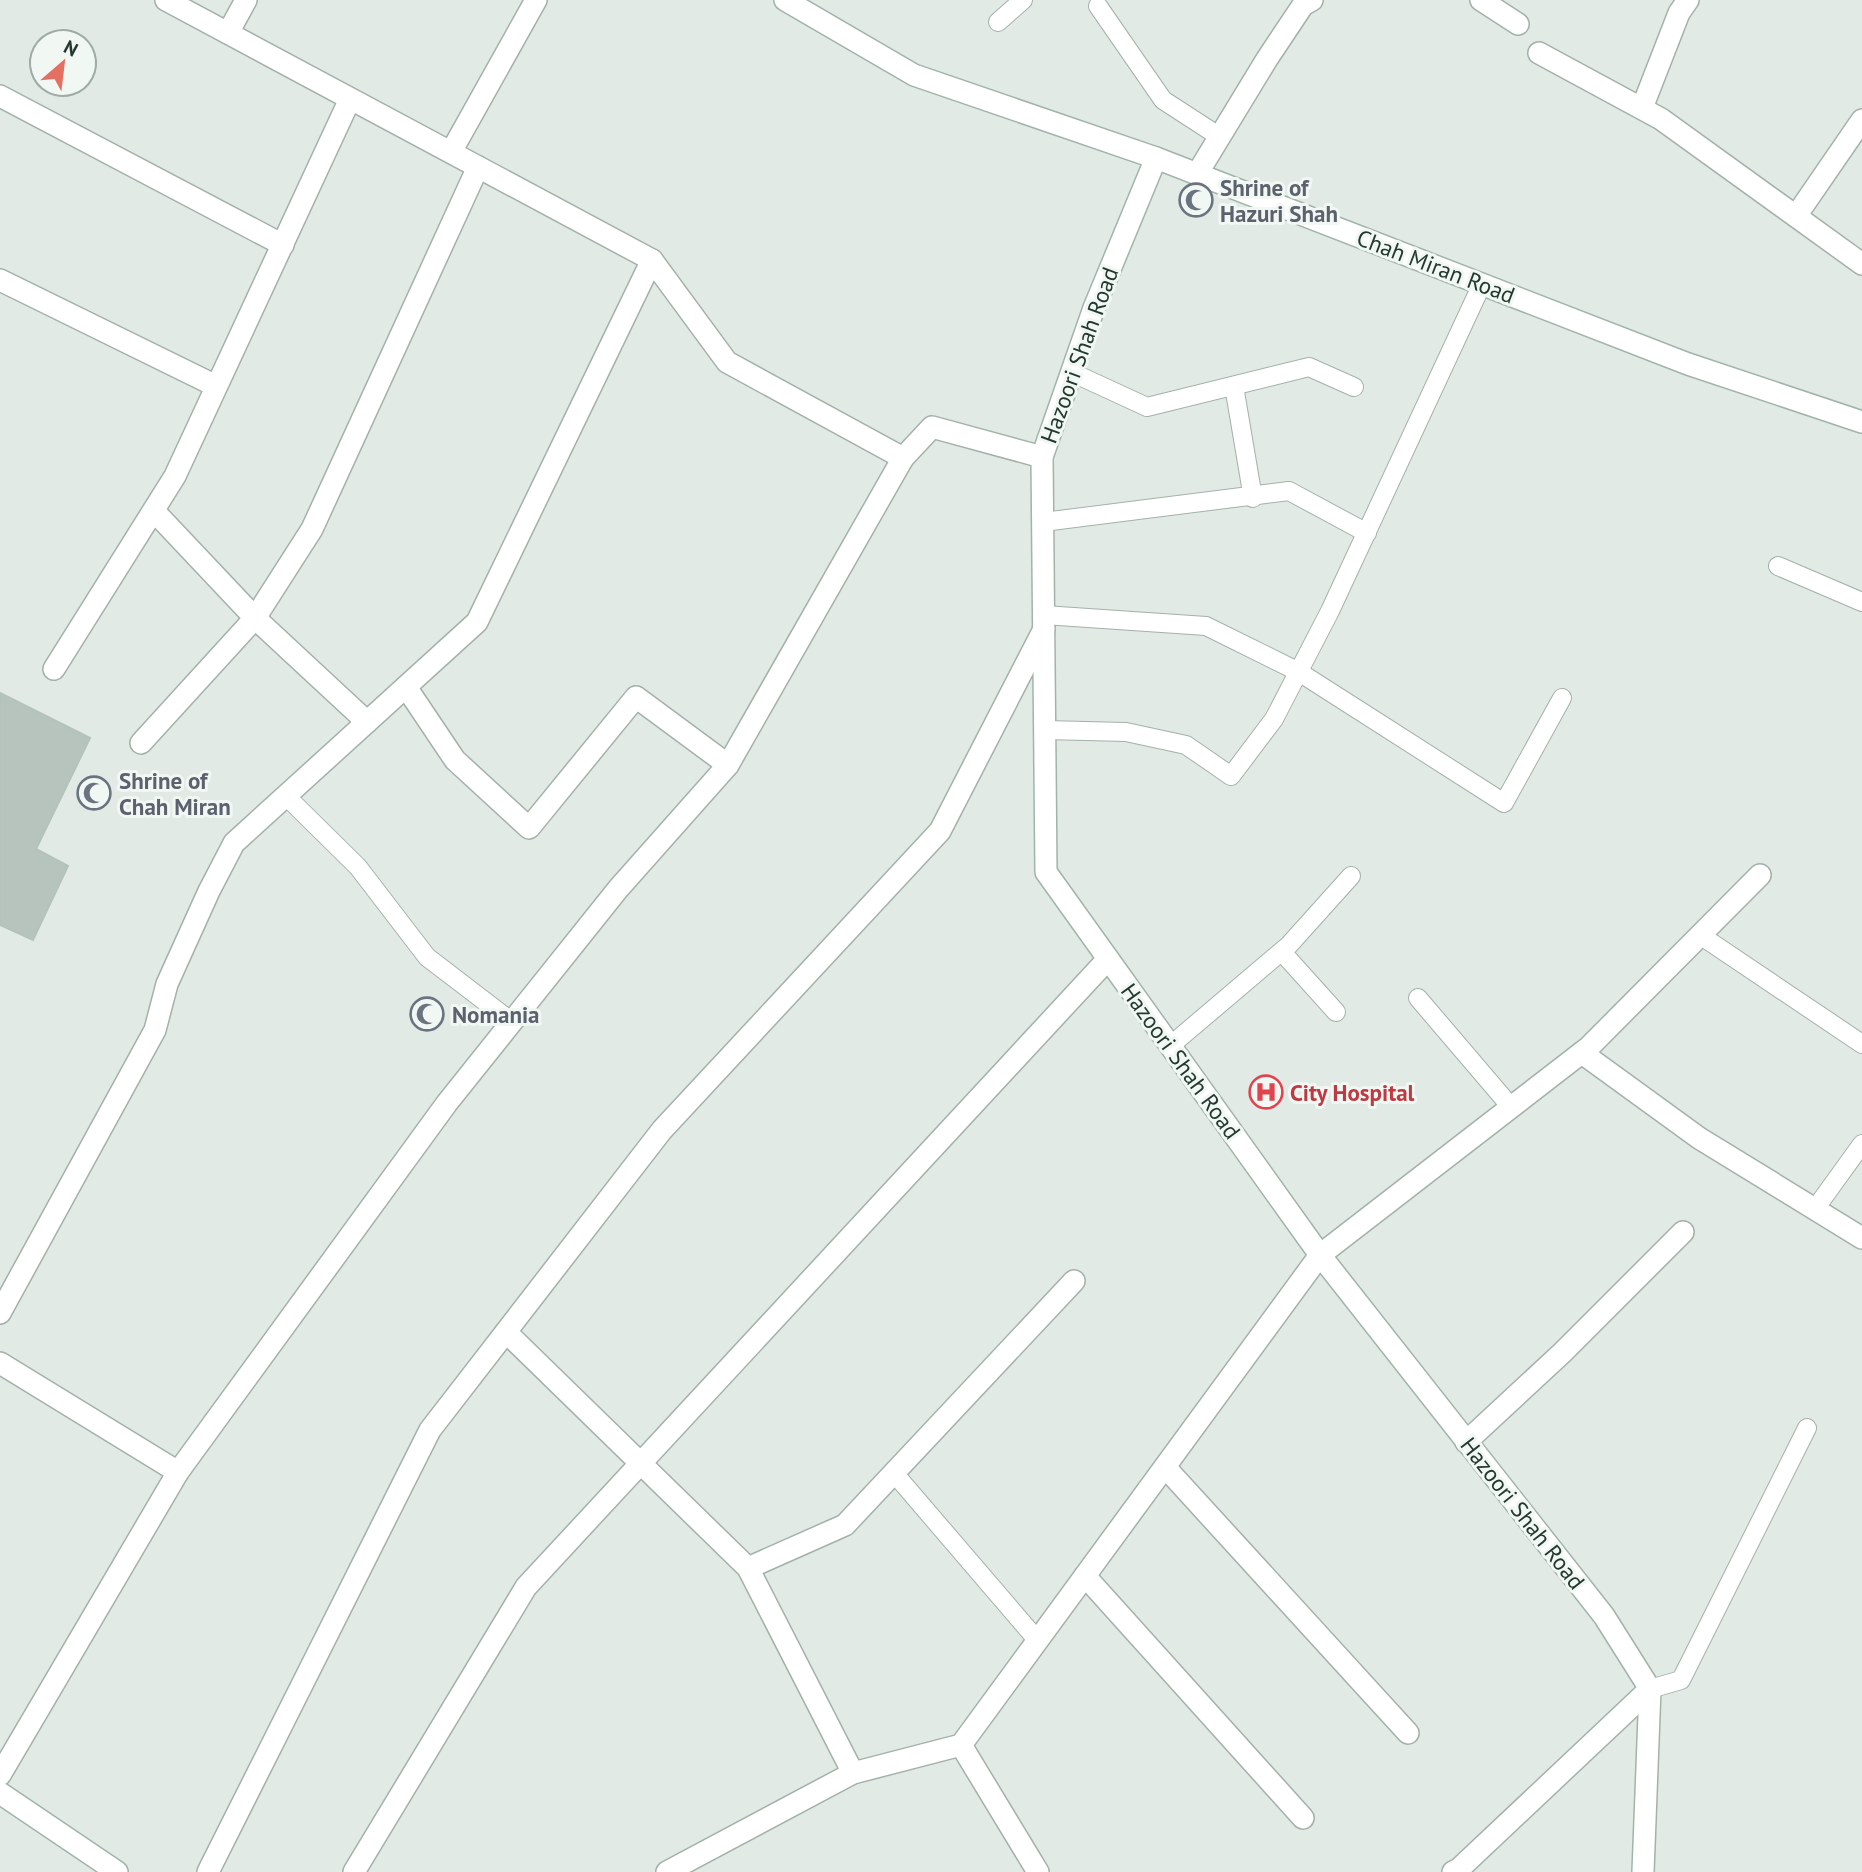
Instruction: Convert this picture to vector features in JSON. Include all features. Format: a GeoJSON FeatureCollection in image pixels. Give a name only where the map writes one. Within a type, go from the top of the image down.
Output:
{"type":"FeatureCollection","features":[{"type":"Feature","properties":{"kind":"street"},"geometry":{"type":"LineString","coordinates":[[166,0],[652,260],[727,362],[903,458]]}},
{"type":"Feature","properties":{"kind":"street"},"geometry":{"type":"LineString","coordinates":[[228,33],[246,0]]}},
{"type":"Feature","properties":{"kind":"street"},"geometry":{"type":"LineString","coordinates":[[451,152],[536,0]]}},
{"type":"Feature","properties":{"kind":"street","name":"Chah Miran Road"},"geometry":{"type":"LineString","coordinates":[[785,0],[914,75],[1156,158],[1688,364],[1862,422]]}},
{"type":"Feature","properties":{"kind":"street"},"geometry":{"type":"LineString","coordinates":[[1197,174],[1267,59],[1303,5],[1312,0]]}},
{"type":"Feature","properties":{"kind":"street"},"geometry":{"type":"LineString","coordinates":[[1481,0],[1518,24]]}},
{"type":"Feature","properties":{"kind":"street"},"geometry":{"type":"LineString","coordinates":[[1642,108],[1679,13],[1688,0]]}},
{"type":"Feature","properties":{"kind":"street"},"geometry":{"type":"LineString","coordinates":[[1539,52],[1661,119],[1862,264]]}},
{"type":"Feature","properties":{"kind":"street"},"geometry":{"type":"LineString","coordinates":[[0,96],[282,245]]}},
{"type":"Feature","properties":{"kind":"street"},"geometry":{"type":"LineString","coordinates":[[54,669],[175,476],[350,99]]}},
{"type":"Feature","properties":{"kind":"street"},"geometry":{"type":"LineString","coordinates":[[1796,216],[1862,120]]}},
{"type":"Feature","properties":{"kind":"street","name":"Hazoori Shah Road"},"geometry":{"type":"LineString","coordinates":[[1156,158],[1094,308],[1042,457],[1045,872],[1320,1255],[1604,1616],[1650,1689]]}},
{"type":"Feature","properties":{"kind":"street"},"geometry":{"type":"LineString","coordinates":[[141,743],[255,618],[312,529],[478,167]]}},
{"type":"Feature","properties":{"kind":"street"},"geometry":{"type":"LineString","coordinates":[[0,1313],[155,1030],[167,984],[209,891],[234,844],[477,622],[652,260]]}},
{"type":"Feature","properties":{"kind":"street"},"geometry":{"type":"LineString","coordinates":[[0,280],[216,386]]}},
{"type":"Feature","properties":{"kind":"street"},"geometry":{"type":"LineString","coordinates":[[0,1775],[178,1472],[447,1103],[618,889],[728,765],[903,458],[932,427],[1042,457]]}},
{"type":"Feature","properties":{"kind":"street"},"geometry":{"type":"LineString","coordinates":[[154,511],[255,618],[367,722]]}},
{"type":"Feature","properties":{"kind":"street"},"geometry":{"type":"LineString","coordinates":[[208,1872],[430,1430],[662,1130],[940,831],[1044,622]]}},
{"type":"Feature","properties":{"kind":"street"},"geometry":{"type":"LineString","coordinates":[[406,687],[455,760],[529,828],[636,697],[728,765]]}},
{"type":"Feature","properties":{"kind":"street"},"geometry":{"type":"LineString","coordinates":[[667,1872],[853,1773],[961,1745],[1320,1255],[1581,1053],[1760,875]]}},
{"type":"Feature","properties":{"kind":"street"},"geometry":{"type":"LineString","coordinates":[[354,1872],[526,1587],[1108,959]]}},
{"type":"Feature","properties":{"kind":"street"},"geometry":{"type":"LineString","coordinates":[[1581,1053],[1699,1139],[1862,1238]]}},
{"type":"Feature","properties":{"kind":"street"},"geometry":{"type":"LineString","coordinates":[[1466,1442],[1562,1353],[1683,1233]]}},
{"type":"Feature","properties":{"kind":"street"},"geometry":{"type":"LineString","coordinates":[[748,1568],[845,1525],[1074,1282]]}},
{"type":"Feature","properties":{"kind":"street"},"geometry":{"type":"LineString","coordinates":[[506,1332],[748,1568],[853,1773]]}},
{"type":"Feature","properties":{"kind":"street"},"geometry":{"type":"LineString","coordinates":[[0,1363],[178,1472]]}},
{"type":"Feature","properties":{"kind":"street"},"geometry":{"type":"LineString","coordinates":[[1165,1467],[1408,1733]]}},
{"type":"Feature","properties":{"kind":"street"},"geometry":{"type":"LineString","coordinates":[[1085,1576],[1303,1818]]}},
{"type":"Feature","properties":{"kind":"street"},"geometry":{"type":"LineString","coordinates":[[1453,1872],[1650,1689]]}},
{"type":"Feature","properties":{"kind":"street"},"geometry":{"type":"LineString","coordinates":[[1643,1872],[1650,1689]]}},
{"type":"Feature","properties":{"kind":"street"},"geometry":{"type":"LineString","coordinates":[[961,1745],[1038,1872]]}},
{"type":"Feature","properties":{"kind":"street"},"geometry":{"type":"LineString","coordinates":[[0,1793],[117,1872]]}},
{"type":"Feature","properties":{"kind":"lane"},"geometry":{"type":"LineString","coordinates":[[998,22],[1023,0]]}},
{"type":"Feature","properties":{"kind":"lane"},"geometry":{"type":"LineString","coordinates":[[1098,6],[1163,100],[1220,136]]}},
{"type":"Feature","properties":{"kind":"lane"},"geometry":{"type":"LineString","coordinates":[[1045,730],[1126,732],[1186,745],[1231,776],[1274,719],[1299,671],[1367,533],[1482,284]]}},
{"type":"Feature","properties":{"kind":"lane"},"geometry":{"type":"LineString","coordinates":[[1071,372],[1147,407],[1309,367],[1354,387]]}},
{"type":"Feature","properties":{"kind":"lane"},"geometry":{"type":"LineString","coordinates":[[1234,386],[1253,498]]}},
{"type":"Feature","properties":{"kind":"lane"},"geometry":{"type":"LineString","coordinates":[[1043,522],[1289,492],[1367,533]]}},
{"type":"Feature","properties":{"kind":"lane"},"geometry":{"type":"LineString","coordinates":[[1778,566],[1862,602]]}},
{"type":"Feature","properties":{"kind":"lane"},"geometry":{"type":"LineString","coordinates":[[1044,622],[1206,626],[1299,671],[1504,803],[1562,698]]}},
{"type":"Feature","properties":{"kind":"lane"},"geometry":{"type":"LineString","coordinates":[[286,796],[358,867],[427,957],[512,1022]]}},
{"type":"Feature","properties":{"kind":"lane"},"geometry":{"type":"LineString","coordinates":[[1170,1046],[1282,952],[1351,876]]}},
{"type":"Feature","properties":{"kind":"lane"},"geometry":{"type":"LineString","coordinates":[[1700,935],[1862,1044]]}},
{"type":"Feature","properties":{"kind":"lane"},"geometry":{"type":"LineString","coordinates":[[1282,952],[1336,1012]]}},
{"type":"Feature","properties":{"kind":"lane"},"geometry":{"type":"LineString","coordinates":[[1418,998],[1511,1108]]}},
{"type":"Feature","properties":{"kind":"lane"},"geometry":{"type":"LineString","coordinates":[[1815,1209],[1862,1144]]}},
{"type":"Feature","properties":{"kind":"lane"},"geometry":{"type":"LineString","coordinates":[[1650,1689],[1681,1679],[1807,1428]]}},
{"type":"Feature","properties":{"kind":"lane"},"geometry":{"type":"LineString","coordinates":[[894,1473],[1038,1641]]}},
{"type":"Feature","properties":{"kind":"building"},"geometry":{"type":"Polygon","coordinates":[[[0,693],[90,738],[36,849],[68,866],[33,940],[0,925],[0,693]]]}},
{"type":"Feature","properties":{"kind":"place","name":"Shrine of Hazuri Shah"},"geometry":{"type":"Point","coordinates":[1196,200]}},
{"type":"Feature","properties":{"kind":"place","name":"Shrine of Chah Miran"},"geometry":{"type":"Point","coordinates":[94,793]}},
{"type":"Feature","properties":{"kind":"place","name":"Nomania"},"geometry":{"type":"Point","coordinates":[427,1014]}},
{"type":"Feature","properties":{"kind":"place","name":"City Hospital"},"geometry":{"type":"Point","coordinates":[1266,1092]}}]}
